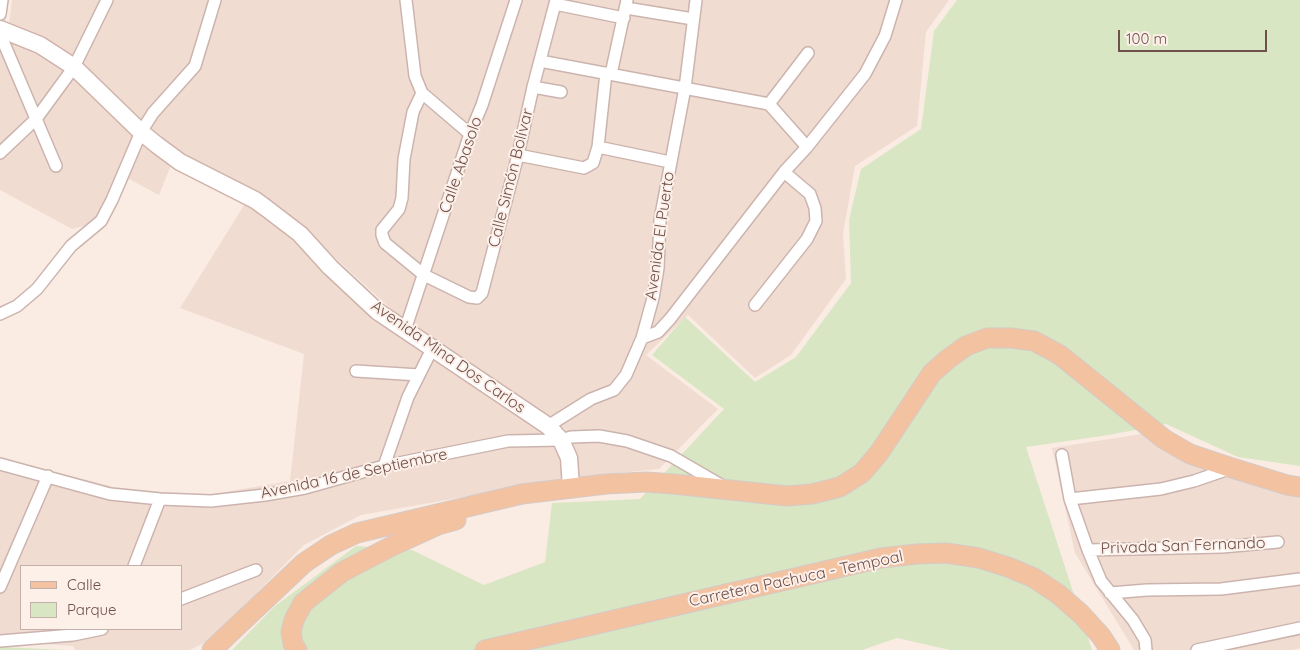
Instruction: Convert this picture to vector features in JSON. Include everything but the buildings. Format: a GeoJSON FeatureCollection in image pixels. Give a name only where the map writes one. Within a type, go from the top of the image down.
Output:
{"type":"FeatureCollection","features":[{"type":"Feature","properties":{"kind":"main road"},"geometry":{"type":"LineString","coordinates":[[212,650],[304,564],[357,532],[522,494],[571,487],[646,482],[726,488],[787,496],[812,494],[840,487],[862,473],[879,453],[932,373],[966,346],[987,338],[1011,338],[1034,342],[1060,355],[1164,439],[1190,454],[1287,485],[1300,487]]}},
{"type":"Feature","properties":{"kind":"main road"},"geometry":{"type":"LineString","coordinates":[[297,650],[291,632],[294,620],[303,604],[342,572],[438,525],[494,509],[522,494]]}},
{"type":"Feature","properties":{"kind":"main road","name":"Carretera Pachuca - Tempoal"},"geometry":{"type":"LineString","coordinates":[[484,650],[881,558],[946,553],[979,558],[1034,578],[1058,594],[1081,614],[1101,636],[1110,650]]}},
{"type":"Feature","properties":{"kind":"street"},"geometry":{"type":"LineString","coordinates":[[0,14],[2,0]]}},
{"type":"Feature","properties":{"kind":"street"},"geometry":{"type":"LineString","coordinates":[[1,152],[36,119],[74,67],[107,0]]}},
{"type":"Feature","properties":{"kind":"street"},"geometry":{"type":"LineString","coordinates":[[0,314],[18,306],[37,289],[71,246],[101,221],[141,132],[153,113],[195,66],[216,0]]}},
{"type":"Feature","properties":{"kind":"street"},"geometry":{"type":"LineString","coordinates":[[406,0],[415,76],[422,93],[470,134]]}},
{"type":"Feature","properties":{"kind":"street","name":"Calle Abasolo"},"geometry":{"type":"LineString","coordinates":[[405,330],[516,0]]}},
{"type":"Feature","properties":{"kind":"street","name":"Avenida El Puerto"},"geometry":{"type":"LineString","coordinates":[[548,426],[591,399],[614,390],[626,375],[642,338],[653,298],[658,268],[660,220],[685,88],[696,0]]}},
{"type":"Feature","properties":{"kind":"street"},"geometry":{"type":"LineString","coordinates":[[642,338],[658,332],[670,319],[784,172],[807,147],[865,74],[885,36],[896,0]]}},
{"type":"Feature","properties":{"kind":"street"},"geometry":{"type":"LineString","coordinates":[[556,2],[626,8],[693,19]]}},
{"type":"Feature","properties":{"kind":"street","name":"Calle Simón Bolívar"},"geometry":{"type":"LineString","coordinates":[[424,275],[469,297],[477,298],[482,292],[556,2]]}},
{"type":"Feature","properties":{"kind":"street"},"geometry":{"type":"LineString","coordinates":[[518,155],[584,168],[593,163],[598,147],[608,74],[626,8]]}},
{"type":"Feature","properties":{"kind":"street","name":"Avenida Mina Dos Carlos"},"geometry":{"type":"LineString","coordinates":[[0,29],[40,45],[74,67],[141,132],[180,162],[255,200],[300,234],[330,267],[377,311],[548,426],[561,440],[569,458],[571,487]]}},
{"type":"Feature","properties":{"kind":"street"},"geometry":{"type":"LineString","coordinates":[[0,34],[56,166]]}},
{"type":"Feature","properties":{"kind":"street"},"geometry":{"type":"LineString","coordinates":[[769,104],[808,53]]}},
{"type":"Feature","properties":{"kind":"street"},"geometry":{"type":"LineString","coordinates":[[540,61],[769,104],[807,147]]}},
{"type":"Feature","properties":{"kind":"street"},"geometry":{"type":"LineString","coordinates":[[533,87],[561,92]]}},
{"type":"Feature","properties":{"kind":"street"},"geometry":{"type":"LineString","coordinates":[[422,93],[413,112],[404,159],[402,198],[399,209],[382,230],[382,234],[385,244],[424,275]]}},
{"type":"Feature","properties":{"kind":"street"},"geometry":{"type":"LineString","coordinates":[[598,147],[670,162]]}},
{"type":"Feature","properties":{"kind":"street"},"geometry":{"type":"LineString","coordinates":[[756,306],[808,239],[816,221],[815,208],[810,194],[784,172]]}},
{"type":"Feature","properties":{"kind":"street"},"geometry":{"type":"LineString","coordinates":[[384,466],[408,397],[432,349]]}},
{"type":"Feature","properties":{"kind":"street"},"geometry":{"type":"LineString","coordinates":[[356,371],[419,376]]}},
{"type":"Feature","properties":{"kind":"street"},"geometry":{"type":"LineString","coordinates":[[561,440],[599,436],[627,441],[671,456],[726,488]]}},
{"type":"Feature","properties":{"kind":"street","name":"Avenida 16 de Septiembre"},"geometry":{"type":"LineString","coordinates":[[0,464],[110,494],[160,499],[211,501],[305,488],[384,466],[508,441],[561,440]]}},
{"type":"Feature","properties":{"kind":"street"},"geometry":{"type":"LineString","coordinates":[[1062,455],[1070,499],[1101,581],[1133,620],[1145,640],[1146,650]]}},
{"type":"Feature","properties":{"kind":"street"},"geometry":{"type":"LineString","coordinates":[[1070,499],[1161,489],[1194,481],[1232,468]]}},
{"type":"Feature","properties":{"kind":"street"},"geometry":{"type":"LineString","coordinates":[[0,588],[48,476]]}},
{"type":"Feature","properties":{"kind":"street"},"geometry":{"type":"LineString","coordinates":[[134,565],[160,499]]}},
{"type":"Feature","properties":{"kind":"street","name":"Privada San Fernando"},"geometry":{"type":"LineString","coordinates":[[1088,550],[1222,547],[1278,542]]}},
{"type":"Feature","properties":{"kind":"street"},"geometry":{"type":"LineString","coordinates":[[182,599],[256,570]]}},
{"type":"Feature","properties":{"kind":"street"},"geometry":{"type":"LineString","coordinates":[[1110,593],[1147,590],[1221,589],[1300,579]]}},
{"type":"Feature","properties":{"kind":"street"},"geometry":{"type":"LineString","coordinates":[[1197,650],[1300,628]]}},
{"type":"Feature","properties":{"kind":"street"},"geometry":{"type":"LineString","coordinates":[[0,641],[74,635],[97,630]]}},
{"type":"Feature","properties":{"kind":"shaded area"},"geometry":{"type":"Polygon","coordinates":[[[0,0],[8,0],[5,26],[176,153],[159,195],[129,179],[108,220],[72,229],[0,190],[0,0]]]}},
{"type":"Feature","properties":{"kind":"shaded area"},"geometry":{"type":"Polygon","coordinates":[[[12,0],[949,0],[926,32],[917,126],[855,166],[843,234],[846,279],[791,355],[755,378],[688,315],[646,355],[718,409],[659,469],[579,477],[565,429],[412,328],[309,234],[181,155],[66,51],[9,24],[12,0]]]}},
{"type":"Feature","properties":{"kind":"shaded area"},"geometry":{"type":"Polygon","coordinates":[[[246,202],[307,236],[411,331],[560,430],[566,479],[361,515],[304,545],[210,640],[190,650],[75,650],[73,646],[0,641],[0,458],[114,487],[201,496],[290,481],[304,354],[180,308],[246,202]]]}},
{"type":"Feature","properties":{"kind":"shaded area"},"geometry":{"type":"Polygon","coordinates":[[[1141,434],[1175,456],[1300,497],[1300,648],[1293,650],[1134,650],[1075,553],[1052,448],[1141,434]]]}},
{"type":"Feature","properties":{"kind":"green space"},"geometry":{"type":"Polygon","coordinates":[[[957,0],[1300,0],[1300,466],[1238,457],[1166,424],[1109,435],[1026,447],[1092,650],[950,650],[897,638],[862,650],[232,650],[275,606],[356,546],[412,550],[484,585],[545,562],[552,503],[640,499],[724,409],[652,355],[685,317],[755,382],[796,357],[851,283],[849,220],[861,169],[921,129],[934,31],[957,0]]]}},
{"type":"Feature","properties":{"kind":"green space"},"geometry":{"type":"Polygon","coordinates":[[[0,647],[66,650],[0,650],[0,647]]]}}]}
